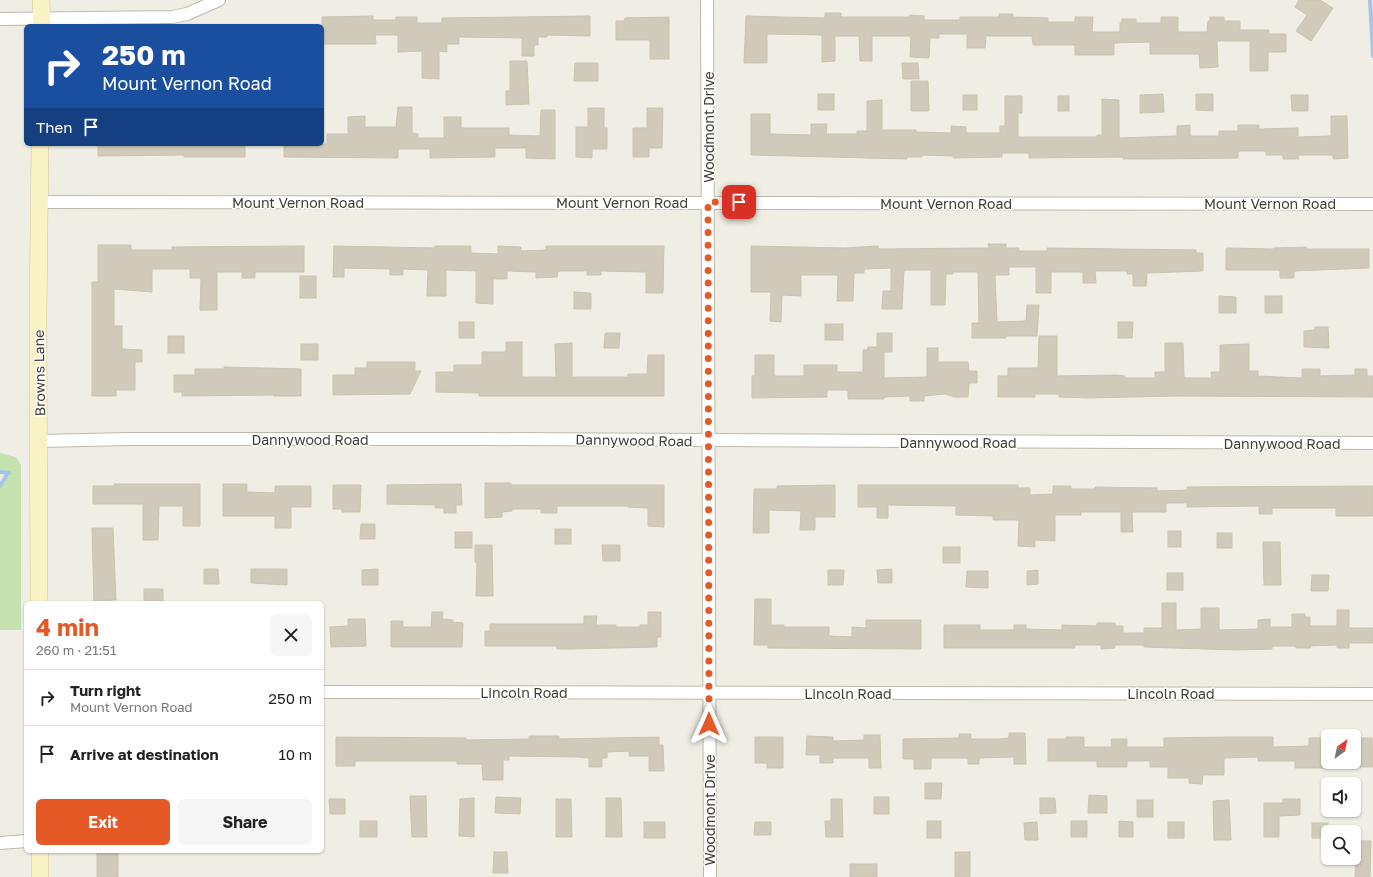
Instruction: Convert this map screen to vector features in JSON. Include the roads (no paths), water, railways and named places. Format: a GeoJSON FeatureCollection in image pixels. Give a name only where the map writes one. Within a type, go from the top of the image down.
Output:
{"type":"FeatureCollection","features":[{"type":"Feature","properties":{"kind":"street"},"geometry":{"type":"LineString","coordinates":[[41,0],[42,23]]}},
{"type":"Feature","properties":{"kind":"street"},"geometry":{"type":"LineString","coordinates":[[0,19],[42,23],[172,17],[187,14],[219,0]]}},
{"type":"Feature","properties":{"kind":"street","name":"Woodmont Drive"},"geometry":{"type":"LineString","coordinates":[[707,0],[710,877]]}},
{"type":"Feature","properties":{"kind":"street","name":"Browns Lane"},"geometry":{"type":"LineString","coordinates":[[39,601],[40,441],[38,316],[40,146]]}},
{"type":"Feature","properties":{"kind":"street","name":"Mount Vernon Road"},"geometry":{"type":"LineString","coordinates":[[40,202],[1369,204]]}},
{"type":"Feature","properties":{"kind":"street","name":"Dannywood Road"},"geometry":{"type":"LineString","coordinates":[[40,441],[129,439],[490,439],[1373,443]]}},
{"type":"Feature","properties":{"kind":"street","name":"Lincoln Road"},"geometry":{"type":"LineString","coordinates":[[324,692],[1373,694]]}},
{"type":"Feature","properties":{"kind":"street"},"geometry":{"type":"LineString","coordinates":[[0,843],[24,841]]}},
{"type":"Feature","properties":{"kind":"street"},"geometry":{"type":"LineString","coordinates":[[40,853],[40,877]]}},
{"type":"Feature","properties":{"kind":"waterway"},"geometry":{"type":"LineString","coordinates":[[1370,0],[1373,56]]}},
{"type":"Feature","properties":{"kind":"waterway"},"geometry":{"type":"LineString","coordinates":[[0,472],[9,473]]}},
{"type":"Feature","properties":{"kind":"waterway"},"geometry":{"type":"LineString","coordinates":[[0,486],[8,473]]}}]}
